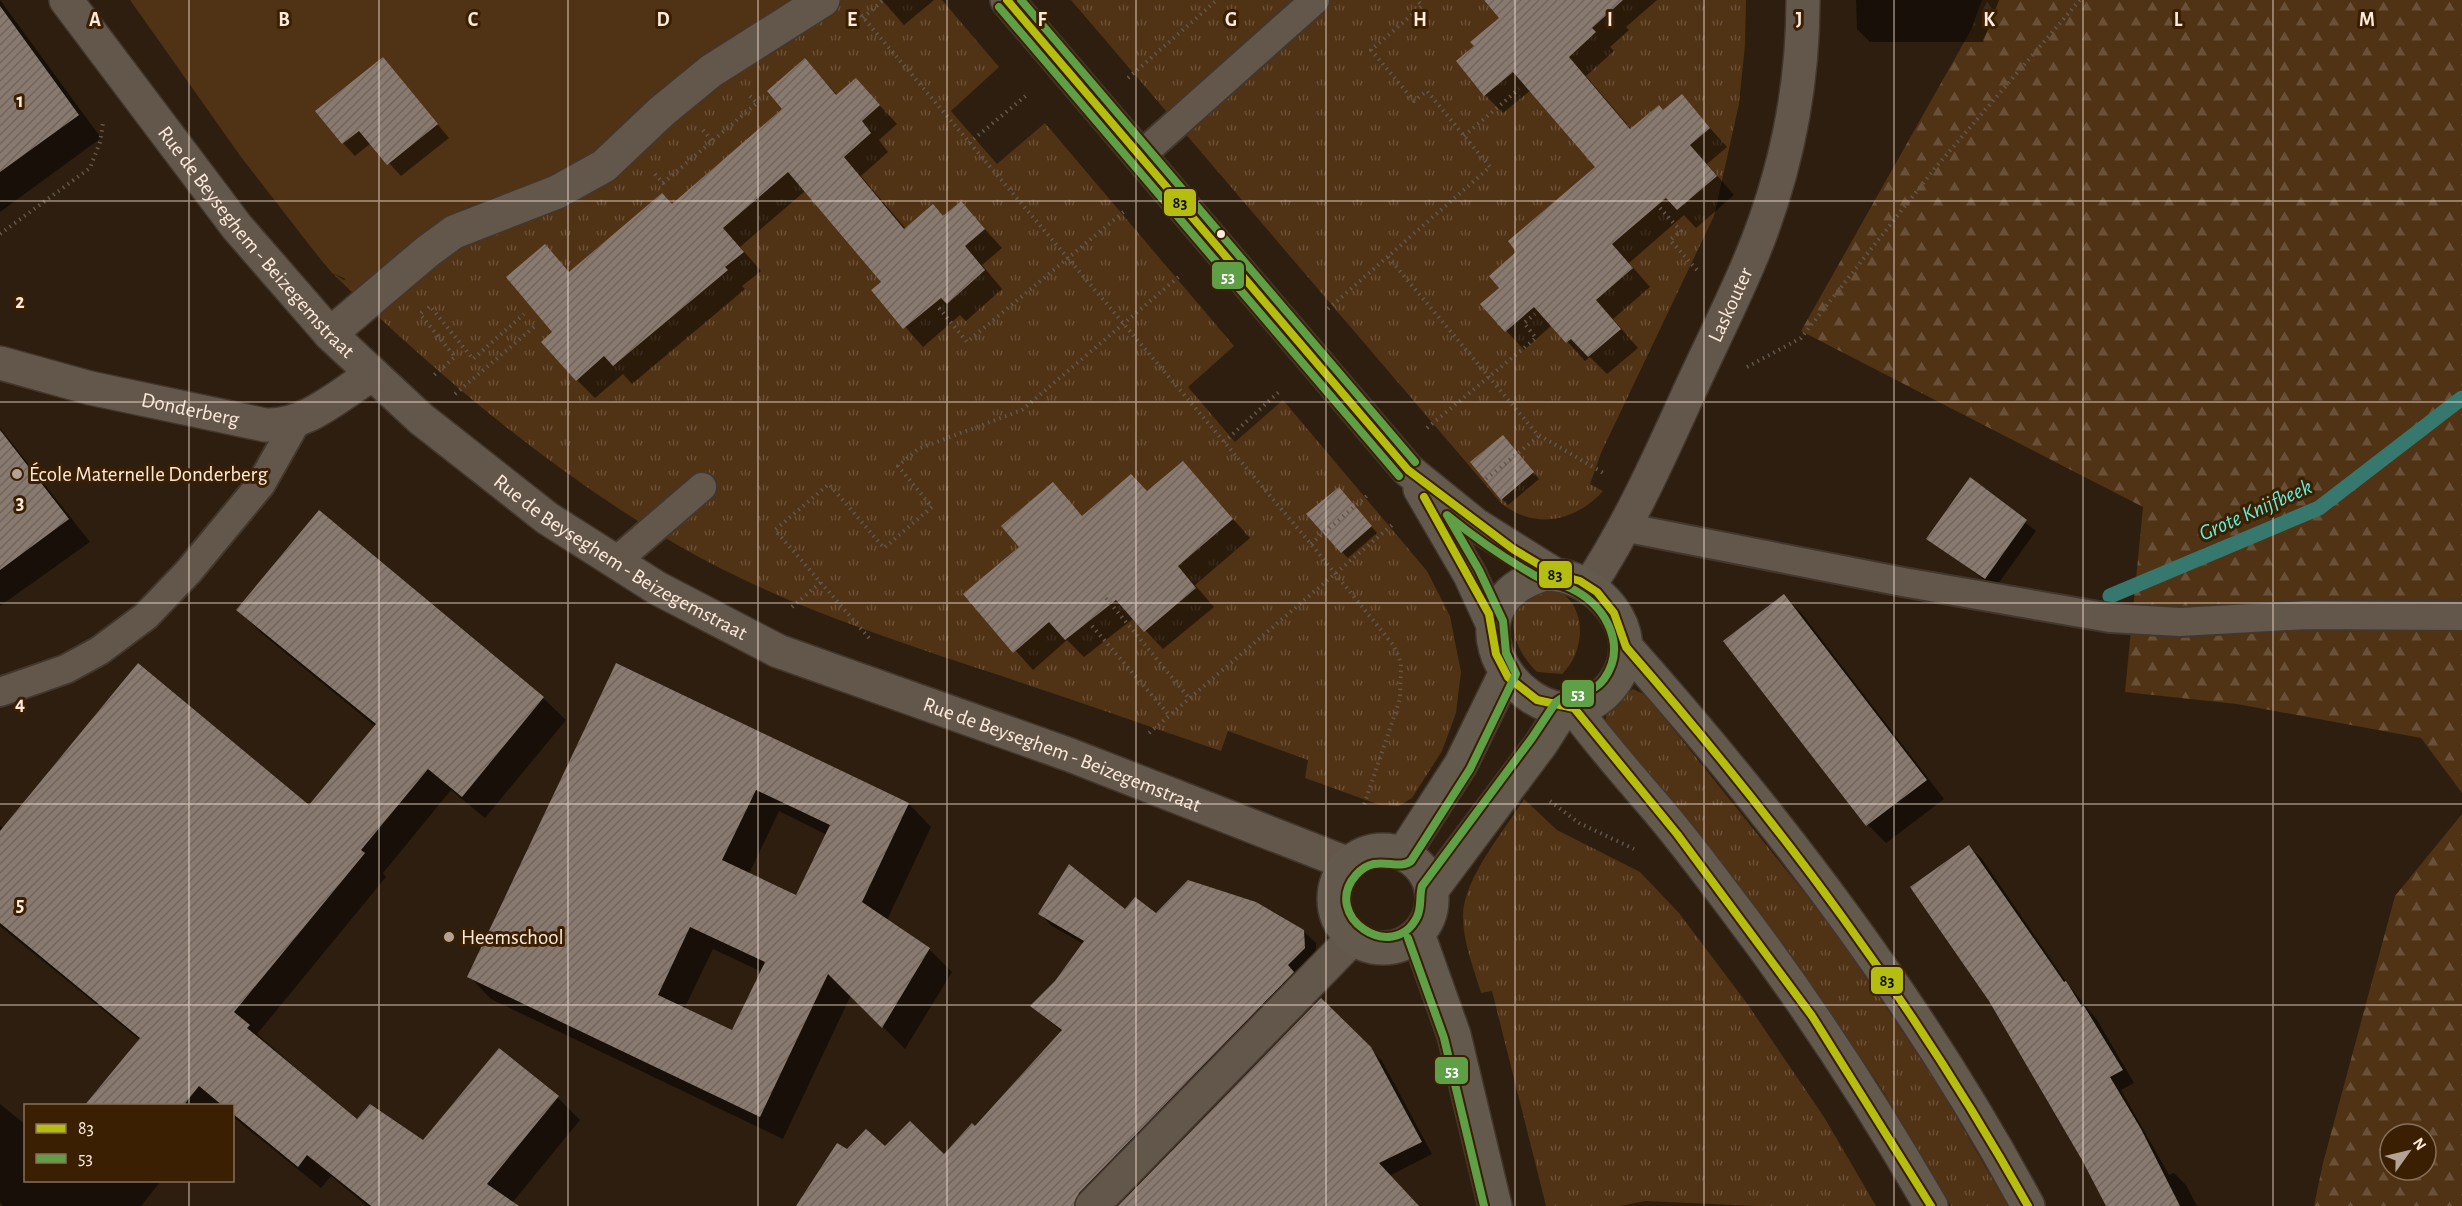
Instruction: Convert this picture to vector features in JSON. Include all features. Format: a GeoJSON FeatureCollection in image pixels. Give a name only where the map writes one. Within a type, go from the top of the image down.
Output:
{"type":"FeatureCollection","features":[{"type":"Feature","properties":{"kind":"street","name":"Rue de Beyseghem - Beizegemstraat"},"geometry":{"type":"LineString","coordinates":[[66,0],[237,227],[330,334],[371,375],[470,460],[547,518],[696,610],[778,651],[1061,752],[1349,864]]}},
{"type":"Feature","properties":{"kind":"street"},"geometry":{"type":"LineString","coordinates":[[330,334],[428,251],[454,232],[581,180],[604,166],[630,144],[661,112],[711,71],[823,0]]}},
{"type":"Feature","properties":{"kind":"street"},"geometry":{"type":"LineString","coordinates":[[1007,0],[1408,470],[1462,561],[1493,625],[1496,656],[1506,672],[1524,693],[1537,702],[1569,708],[1600,697],[1611,687],[1624,662],[1626,647],[1619,619],[1589,586],[1575,578],[1554,574],[1476,525],[1408,470]]}},
{"type":"Feature","properties":{"kind":"street","name":"Laskouter"},"geometry":{"type":"LineString","coordinates":[[1589,586],[1643,494],[1749,264],[1789,135],[1803,48],[1803,0]]}},
{"type":"Feature","properties":{"kind":"street","name":"Donderberg"},"geometry":{"type":"LineString","coordinates":[[0,363],[90,388],[265,425],[281,426],[296,422],[371,375]]}},
{"type":"Feature","properties":{"kind":"street"},"geometry":{"type":"LineString","coordinates":[[1493,625],[1498,611],[1517,586],[1531,579],[1554,574]]}},
{"type":"Feature","properties":{"kind":"street"},"geometry":{"type":"LineString","coordinates":[[1626,647],[1710,747],[1842,913],[1962,1092],[2028,1206]]}},
{"type":"Feature","properties":{"kind":"street"},"geometry":{"type":"LineString","coordinates":[[1403,854],[1461,764],[1506,672]]}},
{"type":"Feature","properties":{"kind":"street"},"geometry":{"type":"LineString","coordinates":[[1431,891],[1569,708]]}},
{"type":"Feature","properties":{"kind":"street"},"geometry":{"type":"LineString","coordinates":[[1569,708],[1659,811],[1734,907],[1796,992],[1856,1081],[1931,1206]]}},
{"type":"Feature","properties":{"kind":"street"},"geometry":{"type":"LineString","coordinates":[[1380,850],[1403,854],[1422,869],[1431,891],[1430,914],[1419,934],[1409,941],[1387,948],[1375,947],[1353,938],[1339,920],[1335,908],[1336,885],[1349,864],[1358,857],[1380,850]]}},
{"type":"Feature","properties":{"kind":"street"},"geometry":{"type":"LineString","coordinates":[[1419,934],[1454,1035],[1495,1206]]}},
{"type":"Feature","properties":{"kind":"street"},"geometry":{"type":"LineString","coordinates":[[1092,1206],[1353,938]]}},
{"type":"Feature","properties":{"kind":"lane"},"geometry":{"type":"LineString","coordinates":[[1140,156],[1315,0]]}},
{"type":"Feature","properties":{"kind":"lane"},"geometry":{"type":"LineString","coordinates":[[0,692],[66,669],[108,645],[146,616],[195,564],[261,484],[296,422]]}},
{"type":"Feature","properties":{"kind":"lane"},"geometry":{"type":"LineString","coordinates":[[615,562],[702,487]]}},
{"type":"Feature","properties":{"kind":"lane"},"geometry":{"type":"LineString","coordinates":[[1623,527],[1903,582],[2110,618],[2180,622],[2307,615],[2462,616]]}},
{"type":"Feature","properties":{"kind":"path"},"geometry":{"type":"LineString","coordinates":[[863,18],[883,0]]}},
{"type":"Feature","properties":{"kind":"path"},"geometry":{"type":"LineString","coordinates":[[1128,78],[1216,0]]}},
{"type":"Feature","properties":{"kind":"path"},"geometry":{"type":"LineString","coordinates":[[1328,309],[1490,167],[1427,91],[1414,101],[1371,50],[1422,6],[1418,0]]}},
{"type":"Feature","properties":{"kind":"path"},"geometry":{"type":"LineString","coordinates":[[1701,367],[1750,367],[1801,338],[1935,168],[2080,0]]}},
{"type":"Feature","properties":{"kind":"path"},"geometry":{"type":"LineString","coordinates":[[855,9],[1383,629],[1401,663],[1400,699],[1364,805]]}},
{"type":"Feature","properties":{"kind":"path"},"geometry":{"type":"LineString","coordinates":[[1464,136],[1519,89]]}},
{"type":"Feature","properties":{"kind":"path"},"geometry":{"type":"LineString","coordinates":[[969,143],[1029,93]]}},
{"type":"Feature","properties":{"kind":"path"},"geometry":{"type":"LineString","coordinates":[[630,144],[663,183],[757,103],[749,95]]}},
{"type":"Feature","properties":{"kind":"path"},"geometry":{"type":"LineString","coordinates":[[0,234],[90,168],[100,142],[103,123]]}},
{"type":"Feature","properties":{"kind":"path"},"geometry":{"type":"LineString","coordinates":[[1660,208],[1681,231],[1670,240],[1697,270]]}},
{"type":"Feature","properties":{"kind":"path"},"geometry":{"type":"LineString","coordinates":[[939,308],[967,342],[1127,209]]}},
{"type":"Feature","properties":{"kind":"path"},"geometry":{"type":"LineString","coordinates":[[1388,257],[1539,436],[1606,475]]}},
{"type":"Feature","properties":{"kind":"path"},"geometry":{"type":"LineString","coordinates":[[869,639],[775,530],[829,484],[884,548],[932,507],[898,466],[918,449],[1022,410],[1122,322],[1182,274]]}},
{"type":"Feature","properties":{"kind":"path"},"geometry":{"type":"LineString","coordinates":[[434,376],[455,357],[420,314],[430,306],[472,359],[524,314]]}},
{"type":"Feature","properties":{"kind":"path"},"geometry":{"type":"LineString","coordinates":[[1427,428],[1536,338],[1524,323],[1535,314]]}},
{"type":"Feature","properties":{"kind":"path"},"geometry":{"type":"LineString","coordinates":[[454,395],[534,327]]}},
{"type":"Feature","properties":{"kind":"path"},"geometry":{"type":"LineString","coordinates":[[1224,442],[1281,390]]}},
{"type":"Feature","properties":{"kind":"path"},"geometry":{"type":"LineString","coordinates":[[1477,487],[1539,436]]}},
{"type":"Feature","properties":{"kind":"path"},"geometry":{"type":"LineString","coordinates":[[1311,544],[1370,493]]}},
{"type":"Feature","properties":{"kind":"path"},"geometry":{"type":"LineString","coordinates":[[1149,733],[1395,523]]}},
{"type":"Feature","properties":{"kind":"path"},"geometry":{"type":"LineString","coordinates":[[792,607],[820,582]]}},
{"type":"Feature","properties":{"kind":"path"},"geometry":{"type":"LineString","coordinates":[[1106,598],[1189,698]]}},
{"type":"Feature","properties":{"kind":"path"},"geometry":{"type":"LineString","coordinates":[[1092,626],[1169,715]]}},
{"type":"Feature","properties":{"kind":"green space"},"geometry":{"type":"Polygon","coordinates":[[[130,0],[795,0],[601,150],[362,286],[332,273],[317,255],[241,157],[130,0]]]}},
{"type":"Feature","properties":{"kind":"green space"},"geometry":{"type":"Polygon","coordinates":[[[795,0],[942,0],[999,67],[951,111],[997,164],[1045,123],[1234,346],[1188,387],[1235,442],[1283,400],[1427,571],[1450,616],[1461,672],[1456,713],[1442,751],[1412,798],[1399,806],[1380,805],[1305,778],[1308,760],[1228,731],[1221,751],[820,613],[713,565],[631,517],[541,454],[413,349],[332,273],[344,280],[795,0]]]}},
{"type":"Feature","properties":{"kind":"green space"},"geometry":{"type":"Polygon","coordinates":[[[1071,0],[1746,0],[1745,45],[1739,104],[1714,216],[1601,453],[1590,484],[1603,491],[1580,510],[1554,519],[1527,517],[1501,503],[1071,0]]]}},
{"type":"Feature","properties":{"kind":"green space"},"geometry":{"type":"Polygon","coordinates":[[[1982,0],[2462,0],[2462,793],[2421,738],[2237,704],[2125,692],[2143,507],[1801,331],[1971,30],[1982,0]]]}},
{"type":"Feature","properties":{"kind":"green space"},"geometry":{"type":"Polygon","coordinates":[[[1531,587],[1559,591],[1569,599],[1579,620],[1579,644],[1575,655],[1562,674],[1537,672],[1527,661],[1516,639],[1514,617],[1531,587]]]}},
{"type":"Feature","properties":{"kind":"green space"},"geometry":{"type":"Polygon","coordinates":[[[1633,689],[1646,695],[1832,927],[1937,1083],[2008,1206],[1951,1206],[1880,1086],[1786,948],[1702,837],[1606,722],[1611,707],[1633,689]]]}},
{"type":"Feature","properties":{"kind":"green space"},"geometry":{"type":"Polygon","coordinates":[[[1524,799],[1557,830],[1640,872],[1679,913],[1746,1002],[1824,1117],[1876,1206],[1756,1206],[1645,1201],[1620,1206],[1546,1206],[1492,991],[1481,993],[1463,926],[1469,887],[1496,840],[1524,799]]]}},
{"type":"Feature","properties":{"kind":"green space"},"geometry":{"type":"Polygon","coordinates":[[[2462,814],[2462,1206],[2314,1206],[2323,1163],[2395,896],[2462,814]]]}},
{"type":"Feature","properties":{"kind":"building"},"geometry":{"type":"Polygon","coordinates":[[[1484,0],[1623,0],[1592,28],[1596,32],[1569,57],[1630,129],[1659,105],[1663,110],[1682,94],[1710,128],[1690,145],[1717,176],[1677,210],[1666,198],[1612,244],[1633,268],[1596,300],[1621,329],[1588,357],[1571,339],[1566,343],[1534,307],[1505,332],[1480,304],[1499,288],[1489,276],[1516,252],[1508,241],[1595,167],[1513,72],[1484,96],[1456,61],[1474,46],[1470,42],[1499,18],[1484,0]]]}},
{"type":"Feature","properties":{"kind":"building"},"geometry":{"type":"Polygon","coordinates":[[[0,6],[79,115],[0,172],[0,6]]]}},
{"type":"Feature","properties":{"kind":"building"},"geometry":{"type":"Polygon","coordinates":[[[383,57],[438,124],[387,165],[359,131],[342,144],[315,111],[383,57]]]}},
{"type":"Feature","properties":{"kind":"building"},"geometry":{"type":"Polygon","coordinates":[[[805,58],[836,95],[856,78],[880,105],[862,121],[871,133],[844,157],[904,229],[933,204],[943,216],[961,201],[985,229],[965,246],[985,270],[947,304],[941,298],[903,329],[871,290],[881,282],[788,172],[723,228],[744,252],[725,267],[728,270],[613,366],[604,356],[576,381],[541,342],[552,332],[506,277],[545,244],[569,272],[662,193],[672,204],[782,109],[767,91],[805,58]]]}},
{"type":"Feature","properties":{"kind":"building","name":"École Maternelle Donderberg"},"geometry":{"type":"Polygon","coordinates":[[[0,430],[69,519],[0,570],[0,430]]]}},
{"type":"Feature","properties":{"kind":"building"},"geometry":{"type":"Polygon","coordinates":[[[1503,435],[1534,472],[1501,500],[1470,462],[1503,435]]]}},
{"type":"Feature","properties":{"kind":"building"},"geometry":{"type":"Polygon","coordinates":[[[1183,461],[1233,519],[1178,566],[1196,588],[1144,632],[1116,600],[1065,640],[1049,622],[1013,653],[963,594],[1019,547],[1001,526],[1053,482],[1082,516],[1131,474],[1147,491],[1183,461]]]}},
{"type":"Feature","properties":{"kind":"building"},"geometry":{"type":"Polygon","coordinates":[[[1970,477],[2027,520],[1985,579],[1926,539],[1970,477]]]}},
{"type":"Feature","properties":{"kind":"building"},"geometry":{"type":"Polygon","coordinates":[[[1339,487],[1372,526],[1341,553],[1306,514],[1339,487]]]}},
{"type":"Feature","properties":{"kind":"building"},"geometry":{"type":"Polygon","coordinates":[[[319,510],[544,697],[462,797],[428,769],[361,850],[365,853],[234,1012],[250,1025],[247,1028],[357,1119],[370,1104],[423,1140],[499,1048],[559,1096],[487,1184],[519,1206],[371,1206],[307,1155],[298,1167],[234,1115],[234,1104],[221,1104],[199,1086],[185,1104],[86,1104],[140,1038],[0,923],[0,831],[138,663],[309,805],[376,724],[236,610],[319,510]]]}},
{"type":"Feature","properties":{"kind":"building"},"geometry":{"type":"Polygon","coordinates":[[[1784,594],[1927,780],[1866,826],[1723,641],[1784,594]]]}},
{"type":"Feature","properties":{"kind":"building"},"geometry":{"type":"Polygon","coordinates":[[[616,663],[909,803],[862,902],[930,948],[882,1028],[828,974],[760,1117],[467,977],[616,663]],[[756,790],[722,860],[796,895],[830,825],[756,790]],[[690,927],[658,995],[732,1030],[765,962],[690,927]]]}},
{"type":"Feature","properties":{"kind":"building"},"geometry":{"type":"Polygon","coordinates":[[[1969,845],[2064,982],[2066,981],[2082,1007],[2084,1006],[2123,1070],[2110,1077],[2141,1129],[2180,1206],[2106,1206],[2082,1160],[1989,1001],[1910,887],[1969,845]]]}},
{"type":"Feature","properties":{"kind":"building"},"geometry":{"type":"Polygon","coordinates":[[[1069,864],[1125,909],[1135,897],[1156,913],[1188,880],[1256,902],[1304,930],[1305,948],[1288,965],[1294,972],[1079,1193],[1074,1206],[796,1206],[837,1143],[847,1149],[866,1129],[885,1146],[910,1121],[944,1154],[972,1123],[975,1126],[1062,1030],[1030,1006],[1055,981],[1084,941],[1038,914],[1069,864]]]}},
{"type":"Feature","properties":{"kind":"building"},"geometry":{"type":"Polygon","coordinates":[[[1321,998],[1371,1047],[1422,1142],[1379,1163],[1419,1206],[1118,1206],[1321,998]]]}},
{"type":"Feature","properties":{"kind":"waterway","name":"Grote Knijfbeek"},"geometry":{"type":"LineString","coordinates":[[2110,596],[2319,508],[2462,398]]}},
{"type":"Feature","properties":{"kind":"transit line","name":"83"},"geometry":{"type":"LineString","coordinates":[[1007,0],[1408,470],[1513,549],[1555,574],[1580,581],[1597,592],[1614,613],[1626,647],[1738,780],[1842,916],[1938,1057],[2028,1206]]}},
{"type":"Feature","properties":{"kind":"transit line","name":"53"},"geometry":{"type":"LineString","coordinates":[[1021,0],[1415,462]]}},
{"type":"Feature","properties":{"kind":"transit line","name":"53"},"geometry":{"type":"LineString","coordinates":[[999,7],[1399,476]]}},
{"type":"Feature","properties":{"kind":"transit line","name":"83"},"geometry":{"type":"LineString","coordinates":[[1424,497],[1489,614],[1496,654],[1508,677],[1537,700],[1574,708],[1677,834],[1812,1016],[1931,1206]]}},
{"type":"Feature","properties":{"kind":"transit line","name":"53"},"geometry":{"type":"LineString","coordinates":[[1447,515],[1489,547],[1539,578],[1571,588],[1587,598],[1605,618],[1610,629],[1614,654],[1611,667],[1598,685],[1561,698],[1556,702],[1422,886],[1419,913],[1406,931],[1392,936],[1378,936],[1364,929],[1353,919],[1347,906],[1347,891],[1356,875],[1364,868],[1378,863],[1399,865],[1411,861],[1470,769],[1516,674],[1506,653],[1503,621],[1479,570],[1447,515]]}},
{"type":"Feature","properties":{"kind":"transit line","name":"53"},"geometry":{"type":"LineString","coordinates":[[1408,938],[1444,1038],[1484,1206]]}},
{"type":"Feature","properties":{"kind":"place","name":"École Maternelle Donderberg"},"geometry":{"type":"Point","coordinates":[17,474]}},
{"type":"Feature","properties":{"kind":"place","name":"Heemschool"},"geometry":{"type":"Point","coordinates":[449,937]}}]}
